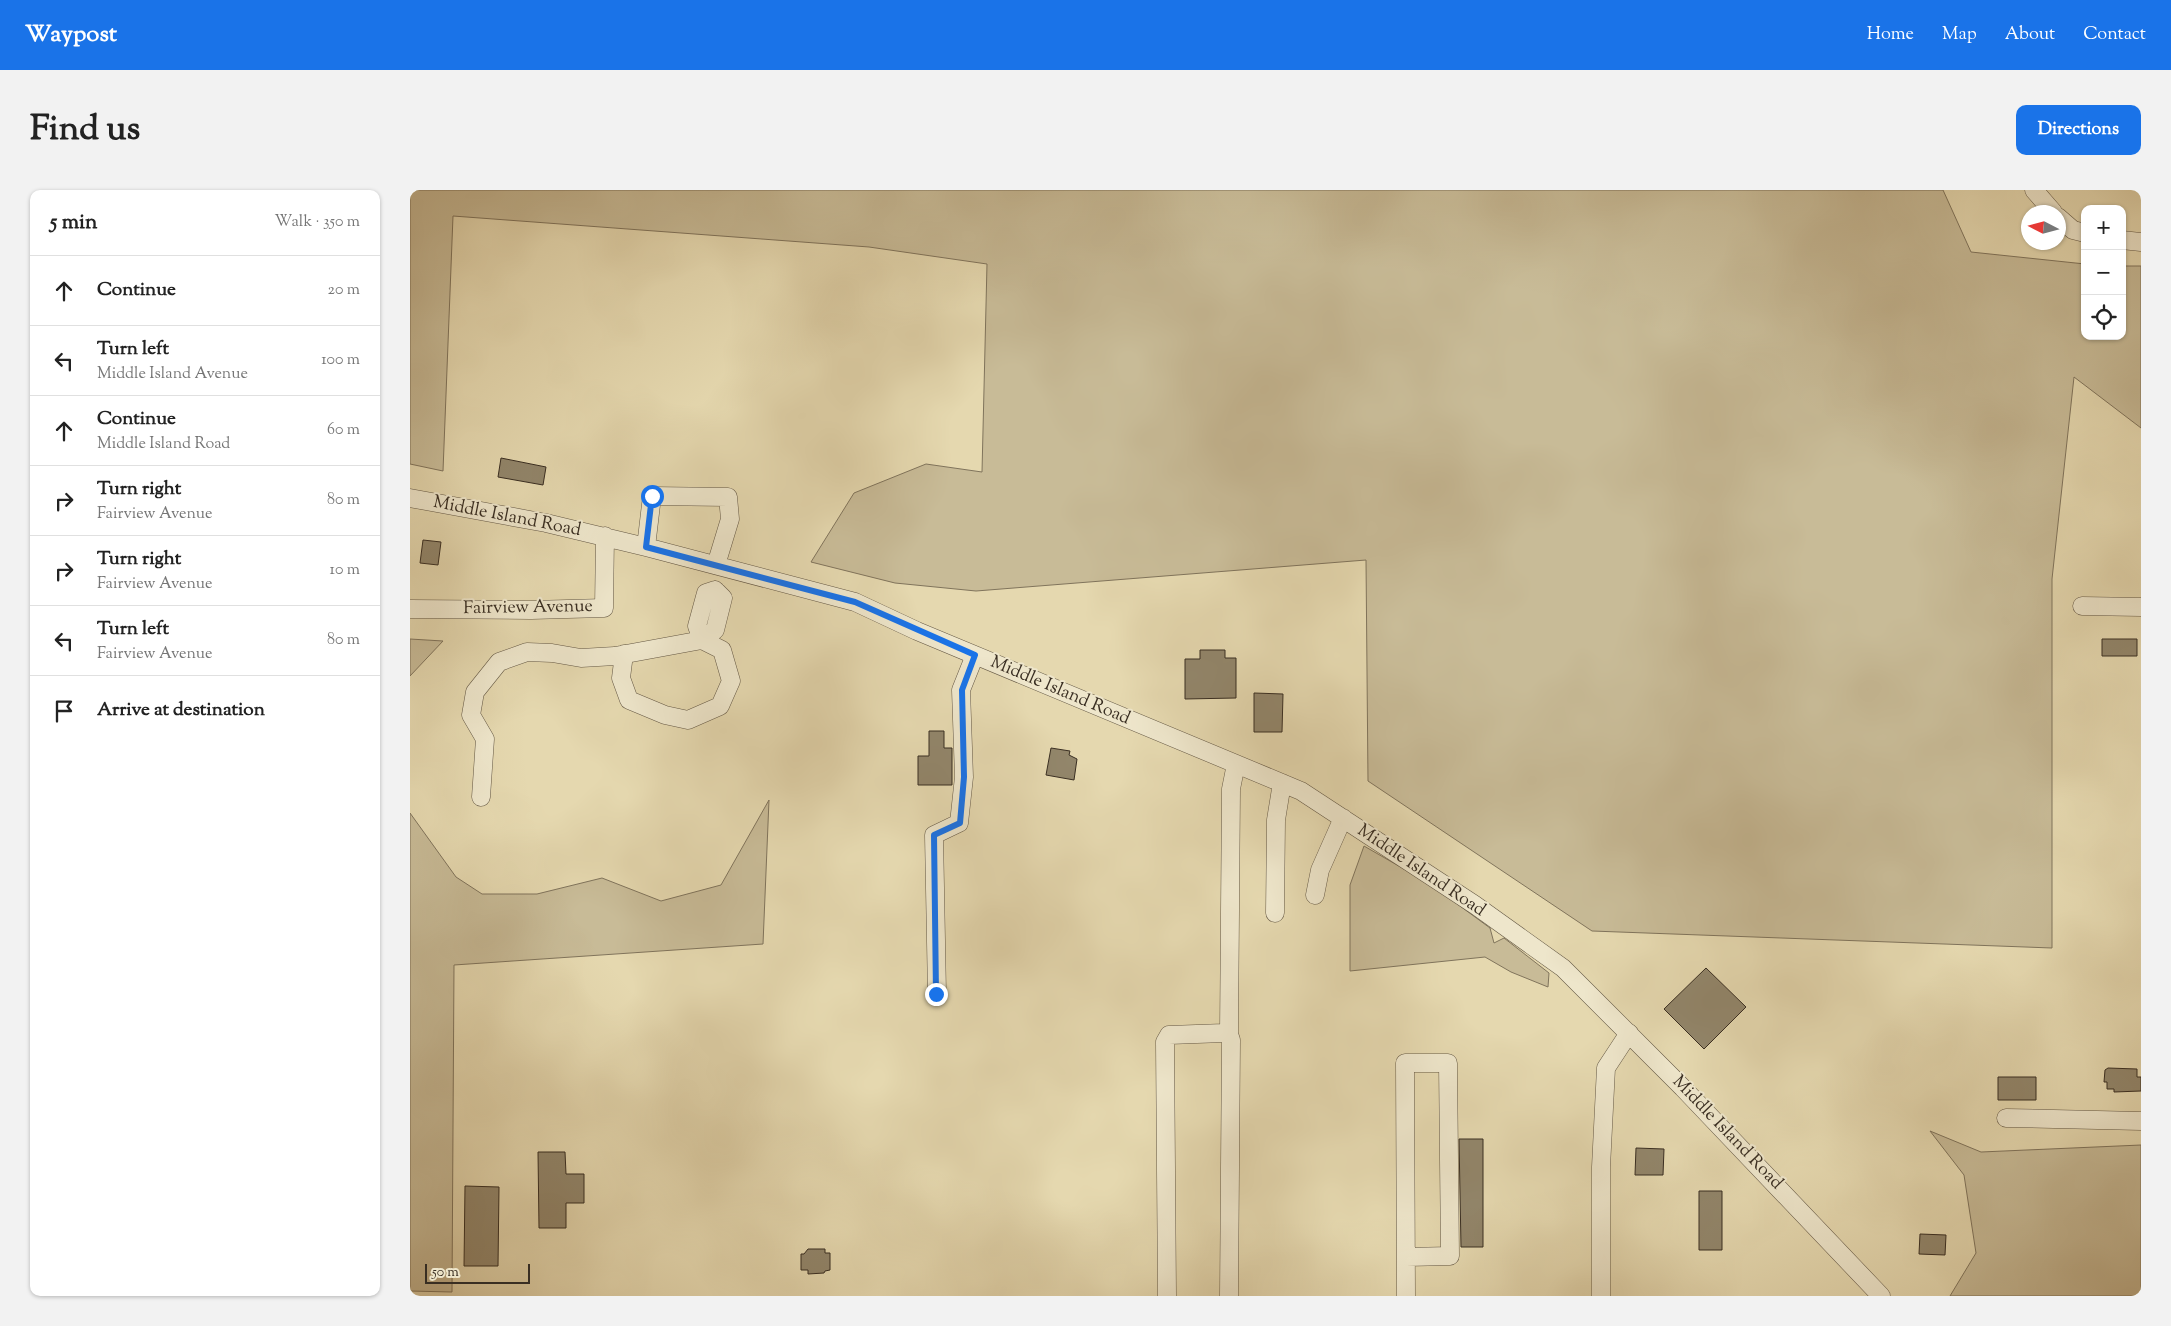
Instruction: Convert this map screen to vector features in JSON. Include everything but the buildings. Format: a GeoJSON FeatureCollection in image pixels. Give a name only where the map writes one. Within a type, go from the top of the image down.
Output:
{"type":"FeatureCollection","features":[{"type":"Feature","properties":{"kind":"street"},"geometry":{"type":"LineString","coordinates":[[2034,190],[2047,205]]}},
{"type":"Feature","properties":{"kind":"street"},"geometry":{"type":"LineString","coordinates":[[2066,224],[2073,230],[2081,232]]}},
{"type":"Feature","properties":{"kind":"street"},"geometry":{"type":"LineString","coordinates":[[2126,240],[2141,242]]}},
{"type":"Feature","properties":{"kind":"street"},"geometry":{"type":"LineString","coordinates":[[482,797],[485,739],[471,715],[475,692],[499,662],[527,652],[552,652],[581,658],[624,654],[702,640],[715,630],[723,598],[715,590],[730,519],[728,497],[652,496],[646,547]]}},
{"type":"Feature","properties":{"kind":"street","name":"Middle Island Road"},"geometry":{"type":"LineString","coordinates":[[410,498],[605,536],[855,602],[975,655],[1301,791],[1475,906],[1563,968],[1813,1223],[1881,1296]]}},
{"type":"Feature","properties":{"kind":"street","name":"Fairview Avenue"},"geometry":{"type":"LineString","coordinates":[[410,609],[531,610],[604,608],[605,536]]}},
{"type":"Feature","properties":{"kind":"street"},"geometry":{"type":"LineString","coordinates":[[2082,606],[2141,607]]}},
{"type":"Feature","properties":{"kind":"street"},"geometry":{"type":"LineString","coordinates":[[624,654],[621,678],[629,700],[665,715],[688,720],[720,706],[731,681],[722,650],[702,640]]}},
{"type":"Feature","properties":{"kind":"street"},"geometry":{"type":"LineString","coordinates":[[936,994],[934,835],[960,823],[964,777],[962,690],[975,655]]}},
{"type":"Feature","properties":{"kind":"street"},"geometry":{"type":"LineString","coordinates":[[1229,1296],[1231,789],[1236,764]]}},
{"type":"Feature","properties":{"kind":"street"},"geometry":{"type":"LineString","coordinates":[[1275,913],[1276,820],[1282,783]]}},
{"type":"Feature","properties":{"kind":"street"},"geometry":{"type":"LineString","coordinates":[[1315,895],[1320,870],[1343,818]]}},
{"type":"Feature","properties":{"kind":"street"},"geometry":{"type":"LineString","coordinates":[[1167,1296],[1165,1042],[1169,1035],[1229,1034]]}},
{"type":"Feature","properties":{"kind":"street"},"geometry":{"type":"LineString","coordinates":[[1601,1296],[1601,1167],[1606,1068],[1629,1034]]}},
{"type":"Feature","properties":{"kind":"street"},"geometry":{"type":"LineString","coordinates":[[1406,1257],[1450,1256],[1448,1063],[1405,1063],[1406,1296]]}},
{"type":"Feature","properties":{"kind":"street"},"geometry":{"type":"LineString","coordinates":[[2006,1118],[2141,1121]]}},
{"type":"Feature","properties":{"kind":"shaded area"},"geometry":{"type":"Polygon","coordinates":[[[410,190],[1943,190],[1971,252],[2081,264],[2081,340],[2126,340],[2126,266],[2141,266],[2141,428],[2074,377],[2052,579],[2052,948],[1592,931],[1368,781],[1366,560],[976,591],[895,583],[811,562],[854,493],[926,464],[982,472],[987,264],[869,247],[453,216],[443,471],[410,464],[410,190]]]}},
{"type":"Feature","properties":{"kind":"shaded area"},"geometry":{"type":"Polygon","coordinates":[[[410,639],[443,641],[410,676],[410,639]]]}},
{"type":"Feature","properties":{"kind":"shaded area"},"geometry":{"type":"Polygon","coordinates":[[[769,800],[763,944],[454,965],[452,1292],[410,1291],[410,813],[456,877],[482,894],[537,894],[602,878],[661,901],[721,885],[769,800]]]}},
{"type":"Feature","properties":{"kind":"shaded area"},"geometry":{"type":"Polygon","coordinates":[[[1364,846],[1430,884],[1490,928],[1494,943],[1504,938],[1549,973],[1548,987],[1511,972],[1485,957],[1350,971],[1350,885],[1364,846]]]}},
{"type":"Feature","properties":{"kind":"shaded area"},"geometry":{"type":"Polygon","coordinates":[[[1930,1131],[1981,1152],[2141,1145],[2141,1296],[1950,1296],[1976,1253],[1964,1175],[1930,1131]]]}},
{"type":"Feature","properties":{"kind":"route"},"geometry":{"type":"LineString","coordinates":[[652,496],[646,547],[855,602],[975,655],[962,690],[964,777],[960,823],[934,835],[936,994]]}}]}
